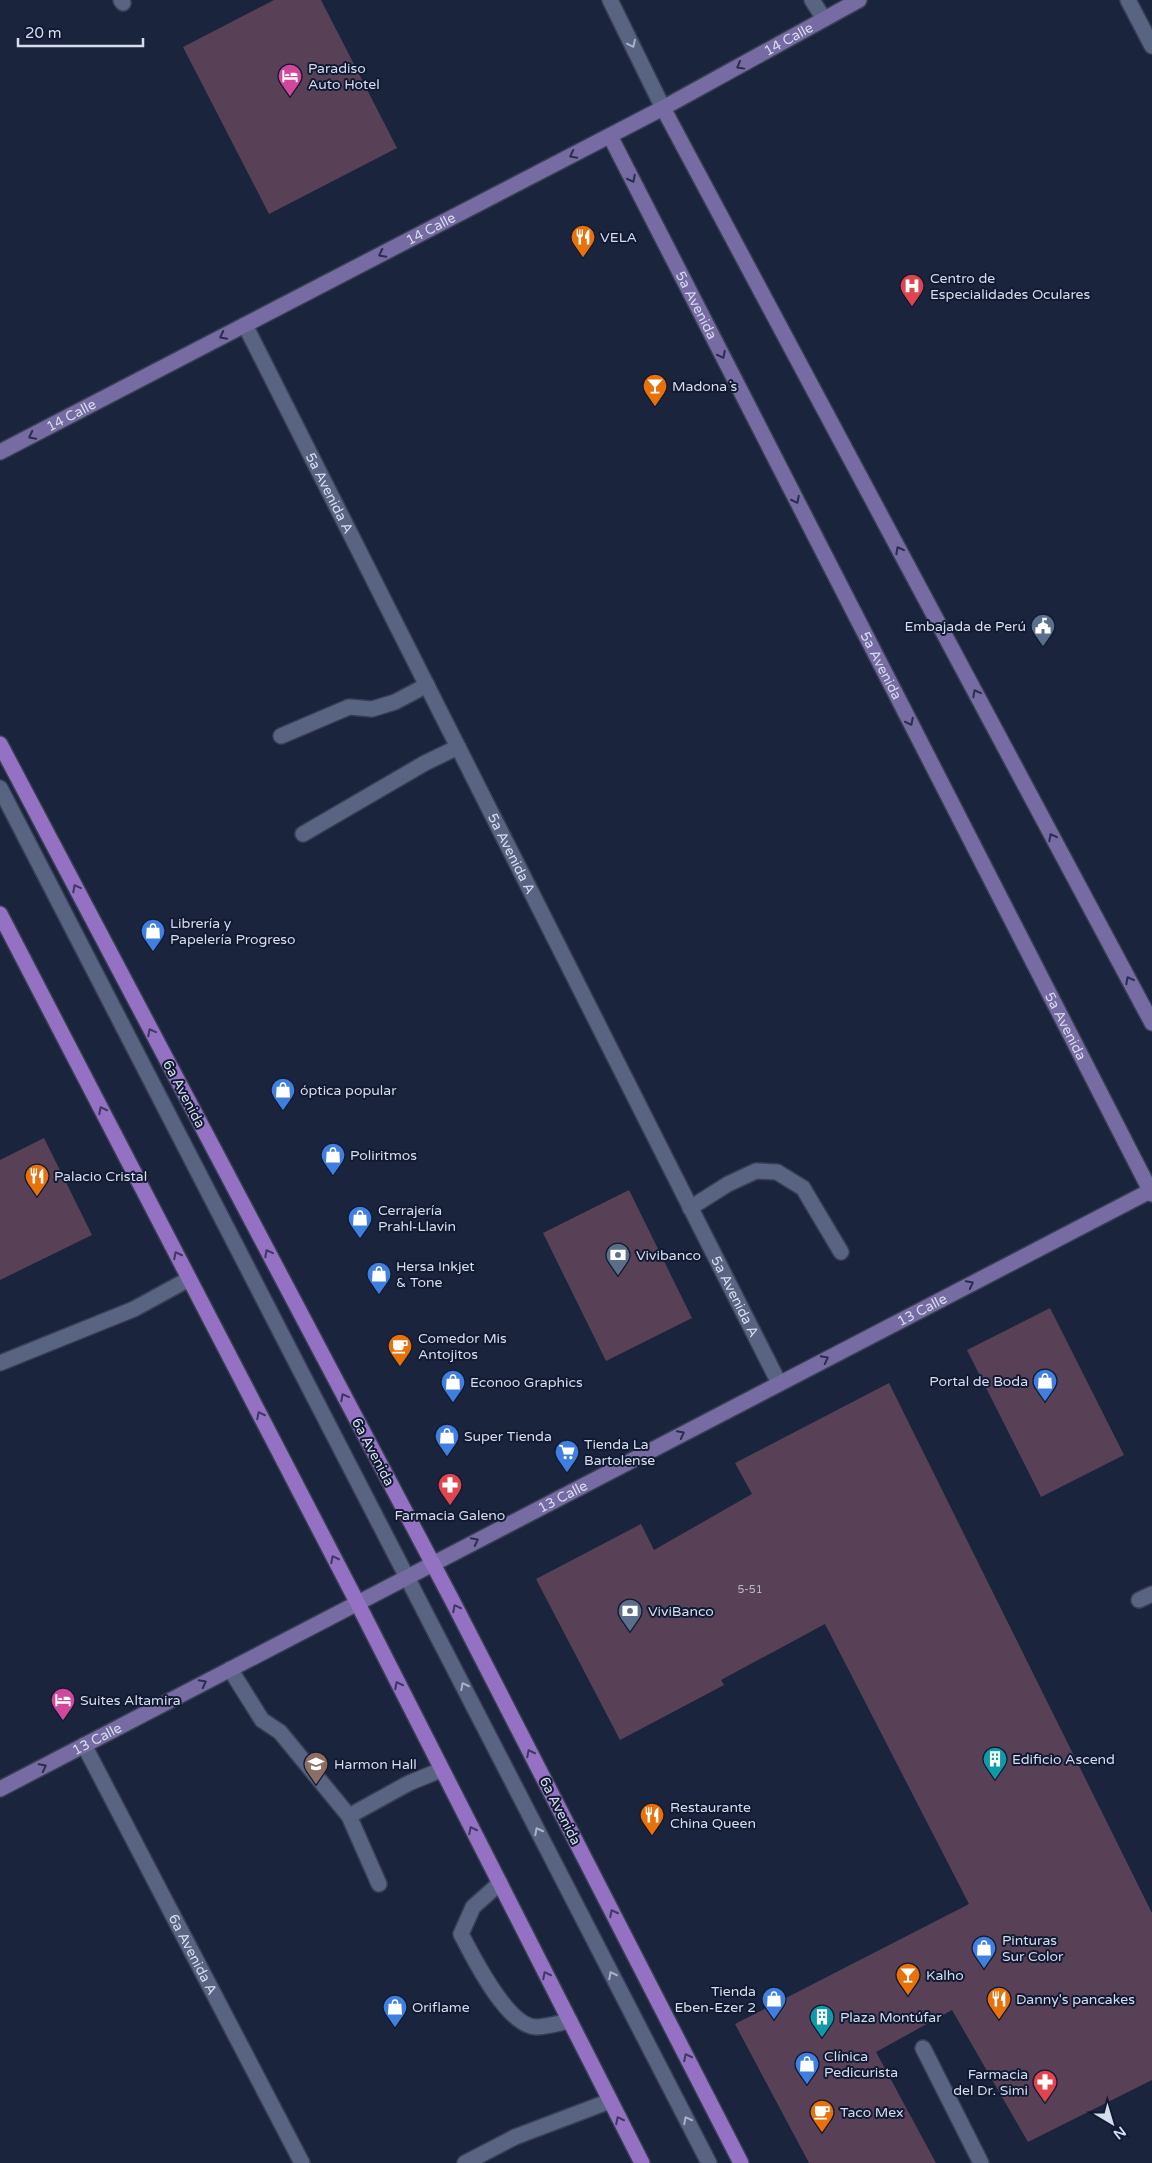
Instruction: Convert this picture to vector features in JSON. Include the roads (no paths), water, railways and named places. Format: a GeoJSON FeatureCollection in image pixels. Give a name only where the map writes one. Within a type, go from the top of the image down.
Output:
{"type":"FeatureCollection","features":[{"type":"Feature","properties":{"kind":"main road","name":"6a Avenida"},"geometry":{"type":"LineString","coordinates":[[0,744],[432,1564],[741,2163]]}},
{"type":"Feature","properties":{"kind":"main road"},"geometry":{"type":"LineString","coordinates":[[0,914],[357,1602],[642,2163]]}},
{"type":"Feature","properties":{"kind":"street"},"geometry":{"type":"LineString","coordinates":[[610,0],[663,108],[1152,1023]]}},
{"type":"Feature","properties":{"kind":"street"},"geometry":{"type":"LineString","coordinates":[[812,0],[824,19]]}},
{"type":"Feature","properties":{"kind":"street","name":"14 Calle"},"geometry":{"type":"LineString","coordinates":[[0,452],[610,136],[859,0]]}},
{"type":"Feature","properties":{"kind":"street"},"geometry":{"type":"LineString","coordinates":[[1128,0],[1152,46]]}},
{"type":"Feature","properties":{"kind":"street","name":"5a Avenida"},"geometry":{"type":"LineString","coordinates":[[610,136],[1151,1192]]}},
{"type":"Feature","properties":{"kind":"street","name":"5a Avenida A"},"geometry":{"type":"LineString","coordinates":[[245,325],[779,1383]]}},
{"type":"Feature","properties":{"kind":"street"},"geometry":{"type":"LineString","coordinates":[[281,736],[348,707],[372,709],[395,702],[427,685]]}},
{"type":"Feature","properties":{"kind":"street"},"geometry":{"type":"LineString","coordinates":[[303,834],[425,763],[458,747]]}},
{"type":"Feature","properties":{"kind":"street"},"geometry":{"type":"LineString","coordinates":[[0,788],[709,2163]]}},
{"type":"Feature","properties":{"kind":"street"},"geometry":{"type":"LineString","coordinates":[[690,1208],[728,1184],[756,1171],[778,1172],[803,1188],[841,1252]]}},
{"type":"Feature","properties":{"kind":"street","name":"13 Calle"},"geometry":{"type":"LineString","coordinates":[[0,1790],[407,1576],[1151,1192]]}},
{"type":"Feature","properties":{"kind":"street"},"geometry":{"type":"LineString","coordinates":[[0,1363],[134,1309],[189,1279]]}},
{"type":"Feature","properties":{"kind":"street"},"geometry":{"type":"LineString","coordinates":[[230,1668],[262,1720],[280,1732],[349,1816],[379,1884]]}},
{"type":"Feature","properties":{"kind":"street","name":"6a Avenida A"},"geometry":{"type":"LineString","coordinates":[[84,1745],[302,2163]]}},
{"type":"Feature","properties":{"kind":"street"},"geometry":{"type":"LineString","coordinates":[[349,1816],[408,1783],[442,1770]]}},
{"type":"Feature","properties":{"kind":"street"},"geometry":{"type":"LineString","coordinates":[[500,1884],[473,1907],[461,1934],[478,1968],[511,2015],[534,2027],[570,2021]]}},
{"type":"Feature","properties":{"kind":"street"},"geometry":{"type":"LineString","coordinates":[[923,2048],[981,2163]]}},
{"type":"Feature","properties":{"kind":"street"},"geometry":{"type":"LineString","coordinates":[[465,2163],[515,2137],[610,2101]]}},
{"type":"Feature","properties":{"kind":"place","name":"Paradiso Auto Hotel"},"geometry":{"type":"Point","coordinates":[290,97]}},
{"type":"Feature","properties":{"kind":"place","name":"VELA"},"geometry":{"type":"Point","coordinates":[583,258]}},
{"type":"Feature","properties":{"kind":"place","name":"Centro de Especialidades Oculares"},"geometry":{"type":"Point","coordinates":[912,307]}},
{"type":"Feature","properties":{"kind":"place","name":"Madona´s"},"geometry":{"type":"Point","coordinates":[655,407]}},
{"type":"Feature","properties":{"kind":"place","name":"Embajada de Perú"},"geometry":{"type":"Point","coordinates":[1043,647]}},
{"type":"Feature","properties":{"kind":"place","name":"Librería y Papelería Progreso"},"geometry":{"type":"Point","coordinates":[153,952]}},
{"type":"Feature","properties":{"kind":"place","name":"óptica popular"},"geometry":{"type":"Point","coordinates":[283,1111]}},
{"type":"Feature","properties":{"kind":"place","name":"Poliritmos"},"geometry":{"type":"Point","coordinates":[333,1176]}},
{"type":"Feature","properties":{"kind":"place","name":"Palacio Cristal"},"geometry":{"type":"Point","coordinates":[37,1197]}},
{"type":"Feature","properties":{"kind":"place","name":"Cerrajería Prahl-Llavin"},"geometry":{"type":"Point","coordinates":[360,1239]}},
{"type":"Feature","properties":{"kind":"place","name":"Vivibanco"},"geometry":{"type":"Point","coordinates":[618,1276]}},
{"type":"Feature","properties":{"kind":"place","name":"Hersa Inkjet & Tone"},"geometry":{"type":"Point","coordinates":[379,1295]}},
{"type":"Feature","properties":{"kind":"place","name":"Comedor Mis Antojitos"},"geometry":{"type":"Point","coordinates":[400,1367]}},
{"type":"Feature","properties":{"kind":"place","name":"Portal de Boda"},"geometry":{"type":"Point","coordinates":[1045,1402]}},
{"type":"Feature","properties":{"kind":"place","name":"Econoo Graphics"},"geometry":{"type":"Point","coordinates":[453,1403]}},
{"type":"Feature","properties":{"kind":"place","name":"Super Tienda"},"geometry":{"type":"Point","coordinates":[447,1457]}},
{"type":"Feature","properties":{"kind":"place","name":"Tienda La Bartolense"},"geometry":{"type":"Point","coordinates":[567,1473]}},
{"type":"Feature","properties":{"kind":"place","name":"Farmacia Galeno"},"geometry":{"type":"Point","coordinates":[450,1506]}},
{"type":"Feature","properties":{"kind":"place","name":"ViviBanco"},"geometry":{"type":"Point","coordinates":[630,1632]}},
{"type":"Feature","properties":{"kind":"place","name":"Suites Altamira"},"geometry":{"type":"Point","coordinates":[63,1721]}},
{"type":"Feature","properties":{"kind":"place","name":"Edificio Ascend"},"geometry":{"type":"Point","coordinates":[995,1780]}},
{"type":"Feature","properties":{"kind":"place","name":"Harmon Hall"},"geometry":{"type":"Point","coordinates":[316,1785]}},
{"type":"Feature","properties":{"kind":"place","name":"Restaurante China Queen"},"geometry":{"type":"Point","coordinates":[652,1836]}},
{"type":"Feature","properties":{"kind":"place","name":"Pinturas Sur Color"},"geometry":{"type":"Point","coordinates":[984,1969]}},
{"type":"Feature","properties":{"kind":"place","name":"Kalho"},"geometry":{"type":"Point","coordinates":[908,1996]}},
{"type":"Feature","properties":{"kind":"place","name":"Tienda Eben-Ezer 2"},"geometry":{"type":"Point","coordinates":[774,2020]}},
{"type":"Feature","properties":{"kind":"place","name":"Danny's pancakes"},"geometry":{"type":"Point","coordinates":[999,2020]}},
{"type":"Feature","properties":{"kind":"place","name":"Oriflame"},"geometry":{"type":"Point","coordinates":[395,2028]}},
{"type":"Feature","properties":{"kind":"place","name":"Plaza Montúfar"},"geometry":{"type":"Point","coordinates":[822,2038]}},
{"type":"Feature","properties":{"kind":"place","name":"Clínica Pedicurista"},"geometry":{"type":"Point","coordinates":[807,2085]}},
{"type":"Feature","properties":{"kind":"place","name":"Farmacia del Dr. Simi"},"geometry":{"type":"Point","coordinates":[1045,2103]}},
{"type":"Feature","properties":{"kind":"place","name":"Taco Mex"},"geometry":{"type":"Point","coordinates":[822,2133]}}]}
